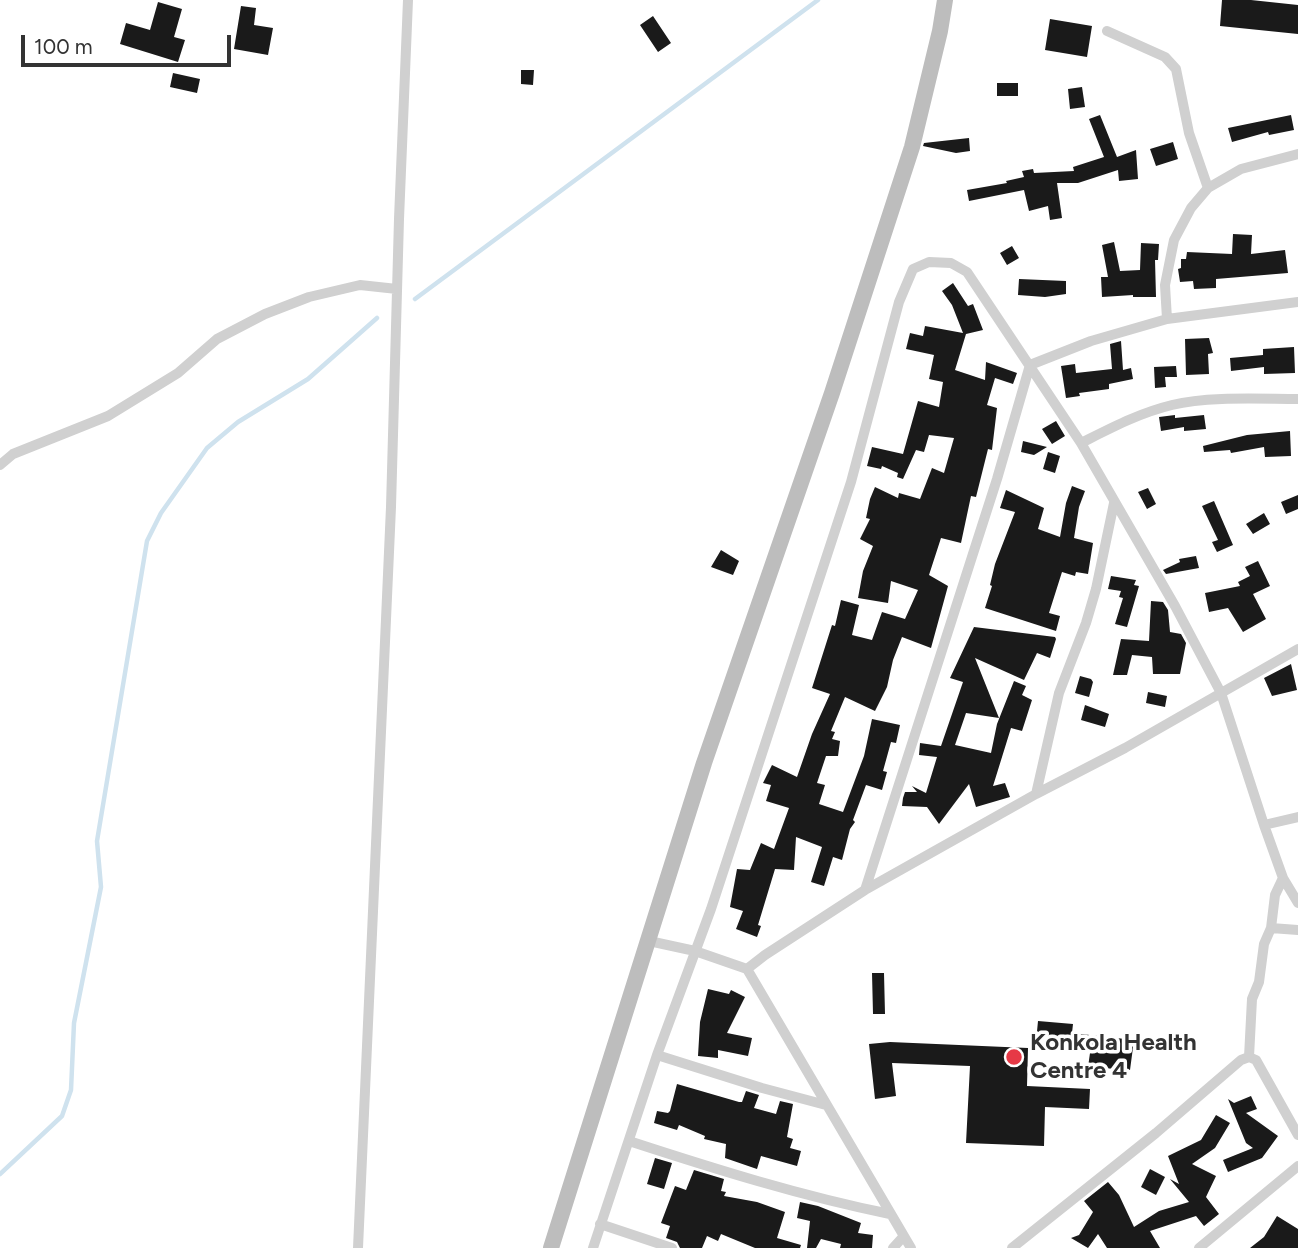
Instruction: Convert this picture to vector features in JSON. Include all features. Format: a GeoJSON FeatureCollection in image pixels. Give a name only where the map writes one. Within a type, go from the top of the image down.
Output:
{"type":"FeatureCollection","features":[{"type":"Feature","properties":{"kind":"street"},"geometry":{"type":"LineString","coordinates":[[358,1248],[390,521],[408,0]]}},
{"type":"Feature","properties":{"kind":"street"},"geometry":{"type":"LineString","coordinates":[[551,1248],[704,763],[832,393],[912,147],[945,0]]}},
{"type":"Feature","properties":{"kind":"street"},"geometry":{"type":"LineString","coordinates":[[1107,32],[1165,57],[1177,69],[1189,133],[1208,188]]}},
{"type":"Feature","properties":{"kind":"street"},"geometry":{"type":"LineString","coordinates":[[1167,319],[1165,285],[1174,240],[1191,208],[1208,188],[1241,169],[1298,154]]}},
{"type":"Feature","properties":{"kind":"street"},"geometry":{"type":"LineString","coordinates":[[593,1248],[657,1055],[711,909],[851,482],[899,302],[913,269],[929,262],[951,263],[967,272],[1082,443],[1221,693],[1283,878],[1298,903]]}},
{"type":"Feature","properties":{"kind":"street"},"geometry":{"type":"LineString","coordinates":[[0,465],[13,454],[108,416],[178,373],[217,339],[265,313],[309,297],[360,285],[397,289]]}},
{"type":"Feature","properties":{"kind":"street"},"geometry":{"type":"LineString","coordinates":[[1030,365],[1091,341],[1167,319],[1298,302]]}},
{"type":"Feature","properties":{"kind":"street"},"geometry":{"type":"LineString","coordinates":[[865,890],[997,479],[1030,365]]}},
{"type":"Feature","properties":{"kind":"street"},"geometry":{"type":"LineString","coordinates":[[1082,443],[1127,419],[1174,404],[1239,399],[1298,399]]}},
{"type":"Feature","properties":{"kind":"street"},"geometry":{"type":"LineString","coordinates":[[1036,794],[1059,693],[1096,589],[1114,503]]}},
{"type":"Feature","properties":{"kind":"street"},"geometry":{"type":"LineString","coordinates":[[747,970],[765,955],[865,890],[1036,794],[1125,748],[1298,649]]}},
{"type":"Feature","properties":{"kind":"street"},"geometry":{"type":"LineString","coordinates":[[1264,825],[1298,817]]}},
{"type":"Feature","properties":{"kind":"street"},"geometry":{"type":"LineString","coordinates":[[1249,1057],[1252,999],[1259,982],[1275,895],[1283,878]]}},
{"type":"Feature","properties":{"kind":"street"},"geometry":{"type":"LineString","coordinates":[[1270,928],[1298,930]]}},
{"type":"Feature","properties":{"kind":"street"},"geometry":{"type":"LineString","coordinates":[[649,941],[695,951],[747,970],[911,1248]]}},
{"type":"Feature","properties":{"kind":"street"},"geometry":{"type":"LineString","coordinates":[[657,1055],[826,1105]]}},
{"type":"Feature","properties":{"kind":"street"},"geometry":{"type":"LineString","coordinates":[[1012,1248],[1156,1133],[1241,1060],[1249,1057],[1256,1060],[1298,1135]]}},
{"type":"Feature","properties":{"kind":"street"},"geometry":{"type":"LineString","coordinates":[[629,1141],[752,1181],[839,1204],[890,1214]]}},
{"type":"Feature","properties":{"kind":"street"},"geometry":{"type":"LineString","coordinates":[[1199,1248],[1298,1166]]}},
{"type":"Feature","properties":{"kind":"street"},"geometry":{"type":"LineString","coordinates":[[600,1224],[672,1248]]}},
{"type":"Feature","properties":{"kind":"street"},"geometry":{"type":"LineString","coordinates":[[893,1248],[904,1237]]}},
{"type":"Feature","properties":{"kind":"building"},"geometry":{"type":"Polygon","coordinates":[[[1222,0],[1298,5],[1298,34],[1220,26],[1222,0]]]}},
{"type":"Feature","properties":{"kind":"building"},"geometry":{"type":"Polygon","coordinates":[[[158,2],[182,9],[174,37],[185,40],[178,62],[120,44],[126,23],[150,30],[158,2]]]}},
{"type":"Feature","properties":{"kind":"building"},"geometry":{"type":"Polygon","coordinates":[[[241,6],[256,8],[254,25],[273,28],[268,55],[234,49],[241,6]]]}},
{"type":"Feature","properties":{"kind":"building"},"geometry":{"type":"Polygon","coordinates":[[[653,16],[671,43],[658,52],[640,25],[653,16]]]}},
{"type":"Feature","properties":{"kind":"building"},"geometry":{"type":"Polygon","coordinates":[[[1050,19],[1092,26],[1087,57],[1045,50],[1050,19]]]}},
{"type":"Feature","properties":{"kind":"building"},"geometry":{"type":"Polygon","coordinates":[[[521,70],[534,70],[533,85],[521,84],[521,70]]]}},
{"type":"Feature","properties":{"kind":"building"},"geometry":{"type":"Polygon","coordinates":[[[173,73],[200,79],[197,93],[170,87],[173,73]]]}},
{"type":"Feature","properties":{"kind":"building"},"geometry":{"type":"Polygon","coordinates":[[[997,83],[1018,83],[1018,96],[997,96],[997,83]]]}},
{"type":"Feature","properties":{"kind":"building"},"geometry":{"type":"Polygon","coordinates":[[[1082,87],[1085,107],[1070,109],[1068,89],[1082,87]]]}},
{"type":"Feature","properties":{"kind":"building"},"geometry":{"type":"Polygon","coordinates":[[[1100,115],[1117,157],[1136,150],[1138,179],[1119,181],[1118,170],[1078,183],[1057,183],[1062,218],[1050,220],[1048,206],[1029,211],[1024,190],[969,201],[967,190],[1007,183],[1006,181],[1024,177],[1022,171],[1074,171],[1073,167],[1104,157],[1089,119],[1100,115]]]}},
{"type":"Feature","properties":{"kind":"building"},"geometry":{"type":"Polygon","coordinates":[[[1291,115],[1294,130],[1269,135],[1268,132],[1232,142],[1228,128],[1291,115]]]}},
{"type":"Feature","properties":{"kind":"building"},"geometry":{"type":"Polygon","coordinates":[[[969,138],[970,151],[956,153],[923,146],[924,143],[969,138]]]}},
{"type":"Feature","properties":{"kind":"building"},"geometry":{"type":"Polygon","coordinates":[[[1173,142],[1178,159],[1156,166],[1150,149],[1173,142]]]}},
{"type":"Feature","properties":{"kind":"building"},"geometry":{"type":"Polygon","coordinates":[[[1233,234],[1252,235],[1251,254],[1285,250],[1288,273],[1216,279],[1216,288],[1194,289],[1193,281],[1180,282],[1178,269],[1181,268],[1181,259],[1186,259],[1187,252],[1232,254],[1233,234]]]}},
{"type":"Feature","properties":{"kind":"building"},"geometry":{"type":"Polygon","coordinates":[[[1114,242],[1120,271],[1140,270],[1141,243],[1159,244],[1158,260],[1155,260],[1156,297],[1102,297],[1101,277],[1108,277],[1102,245],[1114,242]]]}},
{"type":"Feature","properties":{"kind":"building"},"geometry":{"type":"Polygon","coordinates":[[[1012,246],[1019,258],[1007,265],[1000,253],[1012,246]]]}},
{"type":"Feature","properties":{"kind":"building"},"geometry":{"type":"Polygon","coordinates":[[[1019,279],[1066,281],[1066,294],[1045,297],[1018,295],[1019,279]]]}},
{"type":"Feature","properties":{"kind":"building"},"geometry":{"type":"Polygon","coordinates":[[[953,283],[968,306],[973,304],[983,330],[966,334],[955,370],[985,380],[986,362],[1017,373],[1013,384],[995,378],[987,405],[997,408],[992,450],[988,449],[976,497],[971,496],[961,543],[941,538],[929,575],[948,586],[931,648],[902,637],[887,687],[875,711],[845,697],[831,731],[835,732],[832,739],[840,741],[838,756],[826,756],[817,783],[825,785],[819,804],[843,812],[864,756],[872,719],[900,725],[896,743],[891,742],[883,771],[887,772],[882,790],[866,785],[842,860],[833,857],[824,886],[811,882],[822,847],[796,837],[794,870],[775,869],[758,925],[761,926],[757,937],[736,929],[743,911],[730,907],[737,869],[750,870],[761,843],[774,849],[789,808],[766,801],[771,785],[763,783],[772,765],[797,777],[830,694],[812,688],[832,625],[835,626],[841,600],[859,605],[852,635],[872,640],[882,612],[905,619],[918,590],[891,581],[888,603],[858,598],[863,571],[873,546],[860,539],[870,519],[866,518],[875,487],[898,498],[899,493],[920,499],[932,468],[944,473],[954,438],[929,435],[924,452],[916,450],[903,479],[897,477],[898,473],[882,466],[881,469],[867,466],[872,447],[903,454],[918,401],[939,407],[943,382],[929,379],[934,355],[906,349],[910,333],[923,336],[925,326],[963,333],[952,305],[942,291],[953,283]]]}},
{"type":"Feature","properties":{"kind":"building"},"geometry":{"type":"Polygon","coordinates":[[[1209,338],[1213,353],[1208,354],[1209,374],[1186,375],[1185,339],[1209,338]]]}},
{"type":"Feature","properties":{"kind":"building"},"geometry":{"type":"Polygon","coordinates":[[[1121,341],[1123,370],[1131,368],[1133,379],[1109,384],[1109,389],[1079,393],[1080,396],[1066,398],[1061,366],[1075,364],[1076,373],[1112,369],[1110,344],[1121,341]]]}},
{"type":"Feature","properties":{"kind":"building"},"geometry":{"type":"Polygon","coordinates":[[[1294,347],[1295,373],[1264,374],[1264,367],[1231,371],[1230,358],[1263,355],[1263,349],[1294,347]]]}},
{"type":"Feature","properties":{"kind":"building"},"geometry":{"type":"Polygon","coordinates":[[[1176,366],[1177,377],[1165,377],[1166,387],[1155,388],[1154,367],[1176,366]]]}},
{"type":"Feature","properties":{"kind":"building"},"geometry":{"type":"Polygon","coordinates":[[[1175,415],[1175,418],[1204,415],[1206,429],[1184,431],[1184,427],[1161,431],[1159,417],[1175,415]]]}},
{"type":"Feature","properties":{"kind":"building"},"geometry":{"type":"Polygon","coordinates":[[[1056,421],[1065,436],[1052,444],[1042,429],[1056,421]]]}},
{"type":"Feature","properties":{"kind":"building"},"geometry":{"type":"Polygon","coordinates":[[[1290,431],[1291,456],[1265,457],[1264,447],[1231,453],[1230,450],[1204,452],[1203,446],[1247,435],[1290,431]]]}},
{"type":"Feature","properties":{"kind":"building"},"geometry":{"type":"Polygon","coordinates":[[[1023,441],[1047,447],[1034,455],[1021,452],[1023,441]]]}},
{"type":"Feature","properties":{"kind":"building"},"geometry":{"type":"Polygon","coordinates":[[[1048,452],[1060,456],[1055,473],[1043,469],[1048,452]]]}},
{"type":"Feature","properties":{"kind":"building"},"geometry":{"type":"Polygon","coordinates":[[[1072,486],[1085,491],[1079,507],[1074,538],[1093,543],[1088,574],[1076,572],[1075,576],[1062,572],[1049,613],[1060,616],[1056,631],[985,608],[995,564],[1015,512],[1000,508],[1006,490],[1044,508],[1038,529],[1060,537],[1072,486]]]}},
{"type":"Feature","properties":{"kind":"building"},"geometry":{"type":"Polygon","coordinates":[[[1148,488],[1156,504],[1147,509],[1138,492],[1148,488]]]}},
{"type":"Feature","properties":{"kind":"building"},"geometry":{"type":"Polygon","coordinates":[[[1298,495],[1298,509],[1286,514],[1281,502],[1298,495]]]}},
{"type":"Feature","properties":{"kind":"building"},"geometry":{"type":"Polygon","coordinates":[[[1214,501],[1233,545],[1217,552],[1212,542],[1218,540],[1202,506],[1214,501]]]}},
{"type":"Feature","properties":{"kind":"building"},"geometry":{"type":"Polygon","coordinates":[[[1264,513],[1270,524],[1253,534],[1246,524],[1264,513]]]}},
{"type":"Feature","properties":{"kind":"building"},"geometry":{"type":"Polygon","coordinates":[[[721,550],[739,561],[733,575],[711,567],[721,550]]]}},
{"type":"Feature","properties":{"kind":"building"},"geometry":{"type":"Polygon","coordinates":[[[1196,556],[1199,568],[1166,574],[1163,570],[1180,562],[1179,559],[1196,556]]]}},
{"type":"Feature","properties":{"kind":"building"},"geometry":{"type":"Polygon","coordinates":[[[1258,561],[1270,586],[1253,594],[1266,619],[1243,632],[1228,608],[1209,612],[1205,593],[1240,586],[1238,582],[1250,576],[1245,567],[1258,561]]]}},
{"type":"Feature","properties":{"kind":"building"},"geometry":{"type":"Polygon","coordinates":[[[1111,576],[1136,580],[1134,585],[1139,586],[1127,627],[1115,624],[1123,598],[1119,597],[1121,591],[1108,589],[1111,576]]]}},
{"type":"Feature","properties":{"kind":"building"},"geometry":{"type":"Polygon","coordinates":[[[1151,601],[1163,602],[1168,610],[1170,632],[1181,634],[1186,643],[1180,674],[1153,674],[1152,657],[1132,655],[1127,675],[1113,675],[1121,639],[1149,641],[1151,601]]]}},
{"type":"Feature","properties":{"kind":"building"},"geometry":{"type":"Polygon","coordinates":[[[974,627],[1056,639],[1050,658],[1037,653],[1024,680],[975,658],[999,718],[966,713],[955,745],[991,753],[997,724],[1014,681],[1026,686],[1022,695],[1032,700],[1022,731],[1011,728],[993,786],[1005,783],[1010,797],[976,807],[969,784],[939,824],[927,807],[902,806],[903,798],[905,792],[917,792],[912,786],[926,793],[937,757],[919,755],[920,743],[941,746],[963,682],[950,678],[974,627]]]}},
{"type":"Feature","properties":{"kind":"building"},"geometry":{"type":"Polygon","coordinates":[[[1291,664],[1297,690],[1272,696],[1264,678],[1291,664]]]}},
{"type":"Feature","properties":{"kind":"building"},"geometry":{"type":"Polygon","coordinates":[[[1080,676],[1093,682],[1089,697],[1075,693],[1080,676]]]}},
{"type":"Feature","properties":{"kind":"building"},"geometry":{"type":"Polygon","coordinates":[[[1148,692],[1167,696],[1165,707],[1146,703],[1148,692]]]}},
{"type":"Feature","properties":{"kind":"building"},"geometry":{"type":"Polygon","coordinates":[[[1085,705],[1109,714],[1105,727],[1081,720],[1085,705]]]}},
{"type":"Feature","properties":{"kind":"building"},"geometry":{"type":"Polygon","coordinates":[[[872,973],[884,973],[885,1014],[873,1014],[872,973]]]}},
{"type":"Feature","properties":{"kind":"building"},"geometry":{"type":"Polygon","coordinates":[[[708,989],[729,994],[731,990],[745,997],[727,1033],[752,1038],[748,1056],[718,1050],[718,1058],[698,1056],[700,1022],[708,989]]]}},
{"type":"Feature","properties":{"kind":"building"},"geometry":{"type":"Polygon","coordinates":[[[1038,1021],[1073,1024],[1072,1033],[1134,1040],[1130,1070],[1088,1067],[1091,1046],[1036,1042],[1038,1021]]]}},
{"type":"Feature","properties":{"kind":"building"},"geometry":{"type":"Polygon","coordinates":[[[890,1042],[1028,1048],[1027,1086],[1090,1089],[1089,1109],[1045,1107],[1044,1146],[966,1143],[970,1066],[892,1063],[896,1096],[875,1099],[869,1044],[890,1042]]]}},
{"type":"Feature","properties":{"kind":"building"},"geometry":{"type":"Polygon","coordinates":[[[677,1084],[739,1102],[742,1102],[746,1091],[759,1095],[754,1108],[776,1114],[780,1101],[793,1104],[787,1137],[793,1139],[790,1148],[801,1151],[797,1166],[761,1156],[757,1169],[725,1158],[726,1144],[704,1139],[705,1136],[679,1125],[677,1130],[654,1123],[657,1111],[670,1111],[677,1084]]]}},
{"type":"Feature","properties":{"kind":"building"},"geometry":{"type":"Polygon","coordinates":[[[1251,1096],[1257,1109],[1246,1113],[1278,1136],[1262,1158],[1228,1172],[1223,1160],[1253,1148],[1246,1143],[1228,1099],[1234,1103],[1251,1096]]]}},
{"type":"Feature","properties":{"kind":"building"},"geometry":{"type":"Polygon","coordinates":[[[1216,1115],[1230,1123],[1215,1148],[1192,1164],[1216,1176],[1206,1197],[1219,1214],[1204,1226],[1196,1216],[1150,1231],[1160,1248],[1107,1248],[1098,1234],[1088,1248],[1071,1238],[1079,1235],[1093,1212],[1084,1201],[1108,1182],[1119,1195],[1134,1227],[1159,1211],[1189,1202],[1170,1179],[1179,1184],[1168,1156],[1201,1140],[1216,1115]]]}},
{"type":"Feature","properties":{"kind":"building"},"geometry":{"type":"Polygon","coordinates":[[[655,1158],[672,1163],[664,1189],[647,1184],[655,1158]]]}},
{"type":"Feature","properties":{"kind":"building"},"geometry":{"type":"Polygon","coordinates":[[[1150,1169],[1165,1177],[1156,1195],[1141,1187],[1150,1169]]]}},
{"type":"Feature","properties":{"kind":"building"},"geometry":{"type":"Polygon","coordinates":[[[694,1170],[724,1179],[721,1191],[726,1192],[724,1196],[757,1202],[785,1212],[777,1238],[801,1245],[800,1248],[755,1248],[721,1234],[718,1241],[707,1236],[702,1248],[680,1248],[677,1242],[666,1238],[670,1226],[661,1223],[675,1186],[686,1190],[694,1170]]]}},
{"type":"Feature","properties":{"kind":"building"},"geometry":{"type":"Polygon","coordinates":[[[800,1202],[861,1223],[858,1233],[873,1235],[872,1248],[840,1248],[841,1244],[821,1239],[816,1248],[807,1248],[810,1221],[797,1218],[800,1202]]]}},
{"type":"Feature","properties":{"kind":"building"},"geometry":{"type":"Polygon","coordinates":[[[1277,1216],[1298,1229],[1298,1248],[1250,1248],[1264,1237],[1277,1216]]]}},
{"type":"Feature","properties":{"kind":"waterway"},"geometry":{"type":"LineString","coordinates":[[415,299],[818,0]]}},
{"type":"Feature","properties":{"kind":"waterway"},"geometry":{"type":"LineString","coordinates":[[0,1174],[62,1116],[71,1090],[74,1023],[101,887],[97,841],[147,541],[161,513],[207,448],[238,422],[308,379],[377,318]]}},
{"type":"Feature","properties":{"kind":"place","name":"Konkola Health Centre 4"},"geometry":{"type":"Point","coordinates":[1014,1057]}}]}
